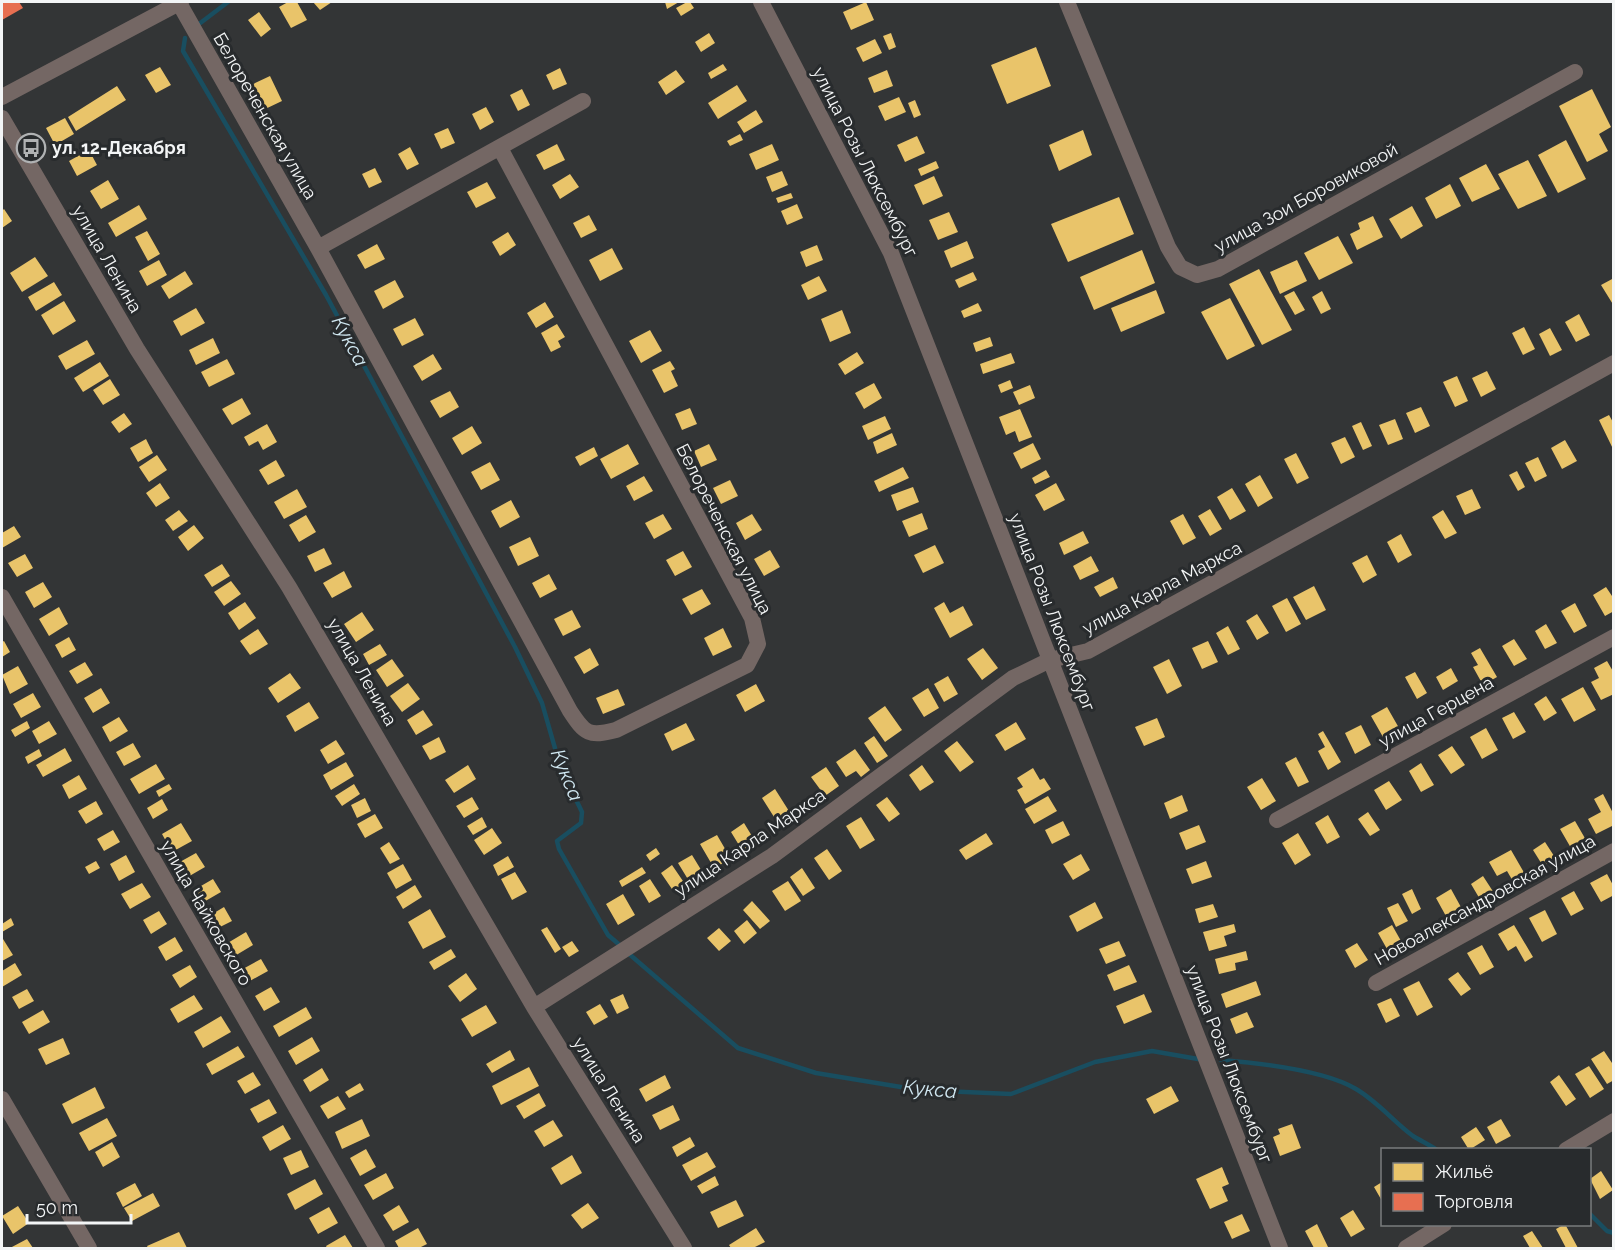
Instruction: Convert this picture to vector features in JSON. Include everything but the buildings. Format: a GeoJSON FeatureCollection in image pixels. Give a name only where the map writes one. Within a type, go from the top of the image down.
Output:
{"type":"FeatureCollection","features":[{"type":"Feature","properties":{"kind":"street"},"geometry":{"type":"LineString","coordinates":[[2,97],[180,2]]}},
{"type":"Feature","properties":{"kind":"street","name":"Белореченская улица"},"geometry":{"type":"LineString","coordinates":[[180,2],[582,729],[597,735],[616,730],[747,664],[758,644],[752,618],[500,148]]}},
{"type":"Feature","properties":{"kind":"street","name":"улица Розы Люксембург"},"geometry":{"type":"LineString","coordinates":[[761,2],[891,253],[1280,1248]]}},
{"type":"Feature","properties":{"kind":"street","name":"улица Зои Боровиковой"},"geometry":{"type":"LineString","coordinates":[[1067,2],[1168,247],[1180,267],[1197,275],[1218,269],[1575,72]]}},
{"type":"Feature","properties":{"kind":"street"},"geometry":{"type":"LineString","coordinates":[[318,248],[583,101]]}},
{"type":"Feature","properties":{"kind":"street","name":"улица Ленина"},"geometry":{"type":"LineString","coordinates":[[2,118],[137,349],[289,587],[534,1007],[684,1248]]}},
{"type":"Feature","properties":{"kind":"street","name":"улица Карла Маркса"},"geometry":{"type":"LineString","coordinates":[[534,1007],[614,954],[772,856],[1013,678],[1050,660],[1088,651],[1614,363]]}},
{"type":"Feature","properties":{"kind":"street","name":"улица Чайковского"},"geometry":{"type":"LineString","coordinates":[[2,597],[377,1248]]}},
{"type":"Feature","properties":{"kind":"street","name":"улица Герцена"},"geometry":{"type":"LineString","coordinates":[[1277,820],[1614,637]]}},
{"type":"Feature","properties":{"kind":"street","name":"Новоалександровская улица"},"geometry":{"type":"LineString","coordinates":[[1376,983],[1614,851]]}},
{"type":"Feature","properties":{"kind":"street"},"geometry":{"type":"LineString","coordinates":[[2,1099],[89,1248]]}},
{"type":"Feature","properties":{"kind":"street"},"geometry":{"type":"LineString","coordinates":[[1568,1148],[1614,1121]]}},
{"type":"Feature","properties":{"kind":"street"},"geometry":{"type":"LineString","coordinates":[[1406,1248],[1441,1226]]}},
{"type":"Feature","properties":{"kind":"waterway","name":"Кукса"},"geometry":{"type":"LineString","coordinates":[[199,24],[228,2]]}},
{"type":"Feature","properties":{"kind":"waterway","name":"Кукса"},"geometry":{"type":"LineString","coordinates":[[185,38],[183,51],[326,295],[515,647],[542,703],[561,769],[582,812],[581,823],[557,841],[559,849],[608,935],[622,947]]}},
{"type":"Feature","properties":{"kind":"waterway","name":"Кукса"},"geometry":{"type":"LineString","coordinates":[[628,953],[738,1048],[816,1073],[919,1090],[1011,1094],[1095,1062],[1152,1051],[1198,1059]]}},
{"type":"Feature","properties":{"kind":"waterway","name":"Кукса"},"geometry":{"type":"LineString","coordinates":[[1221,1060],[1290,1068],[1343,1082],[1364,1094],[1413,1136],[1434,1148]]}},
{"type":"Feature","properties":{"kind":"waterway","name":"Кукса"},"geometry":{"type":"LineString","coordinates":[[1591,1215],[1607,1231],[1614,1233]]}},
{"type":"Feature","properties":{"kind":"place","name":"ул. 12-Декабря"},"geometry":{"type":"Point","coordinates":[31,148]}}]}
